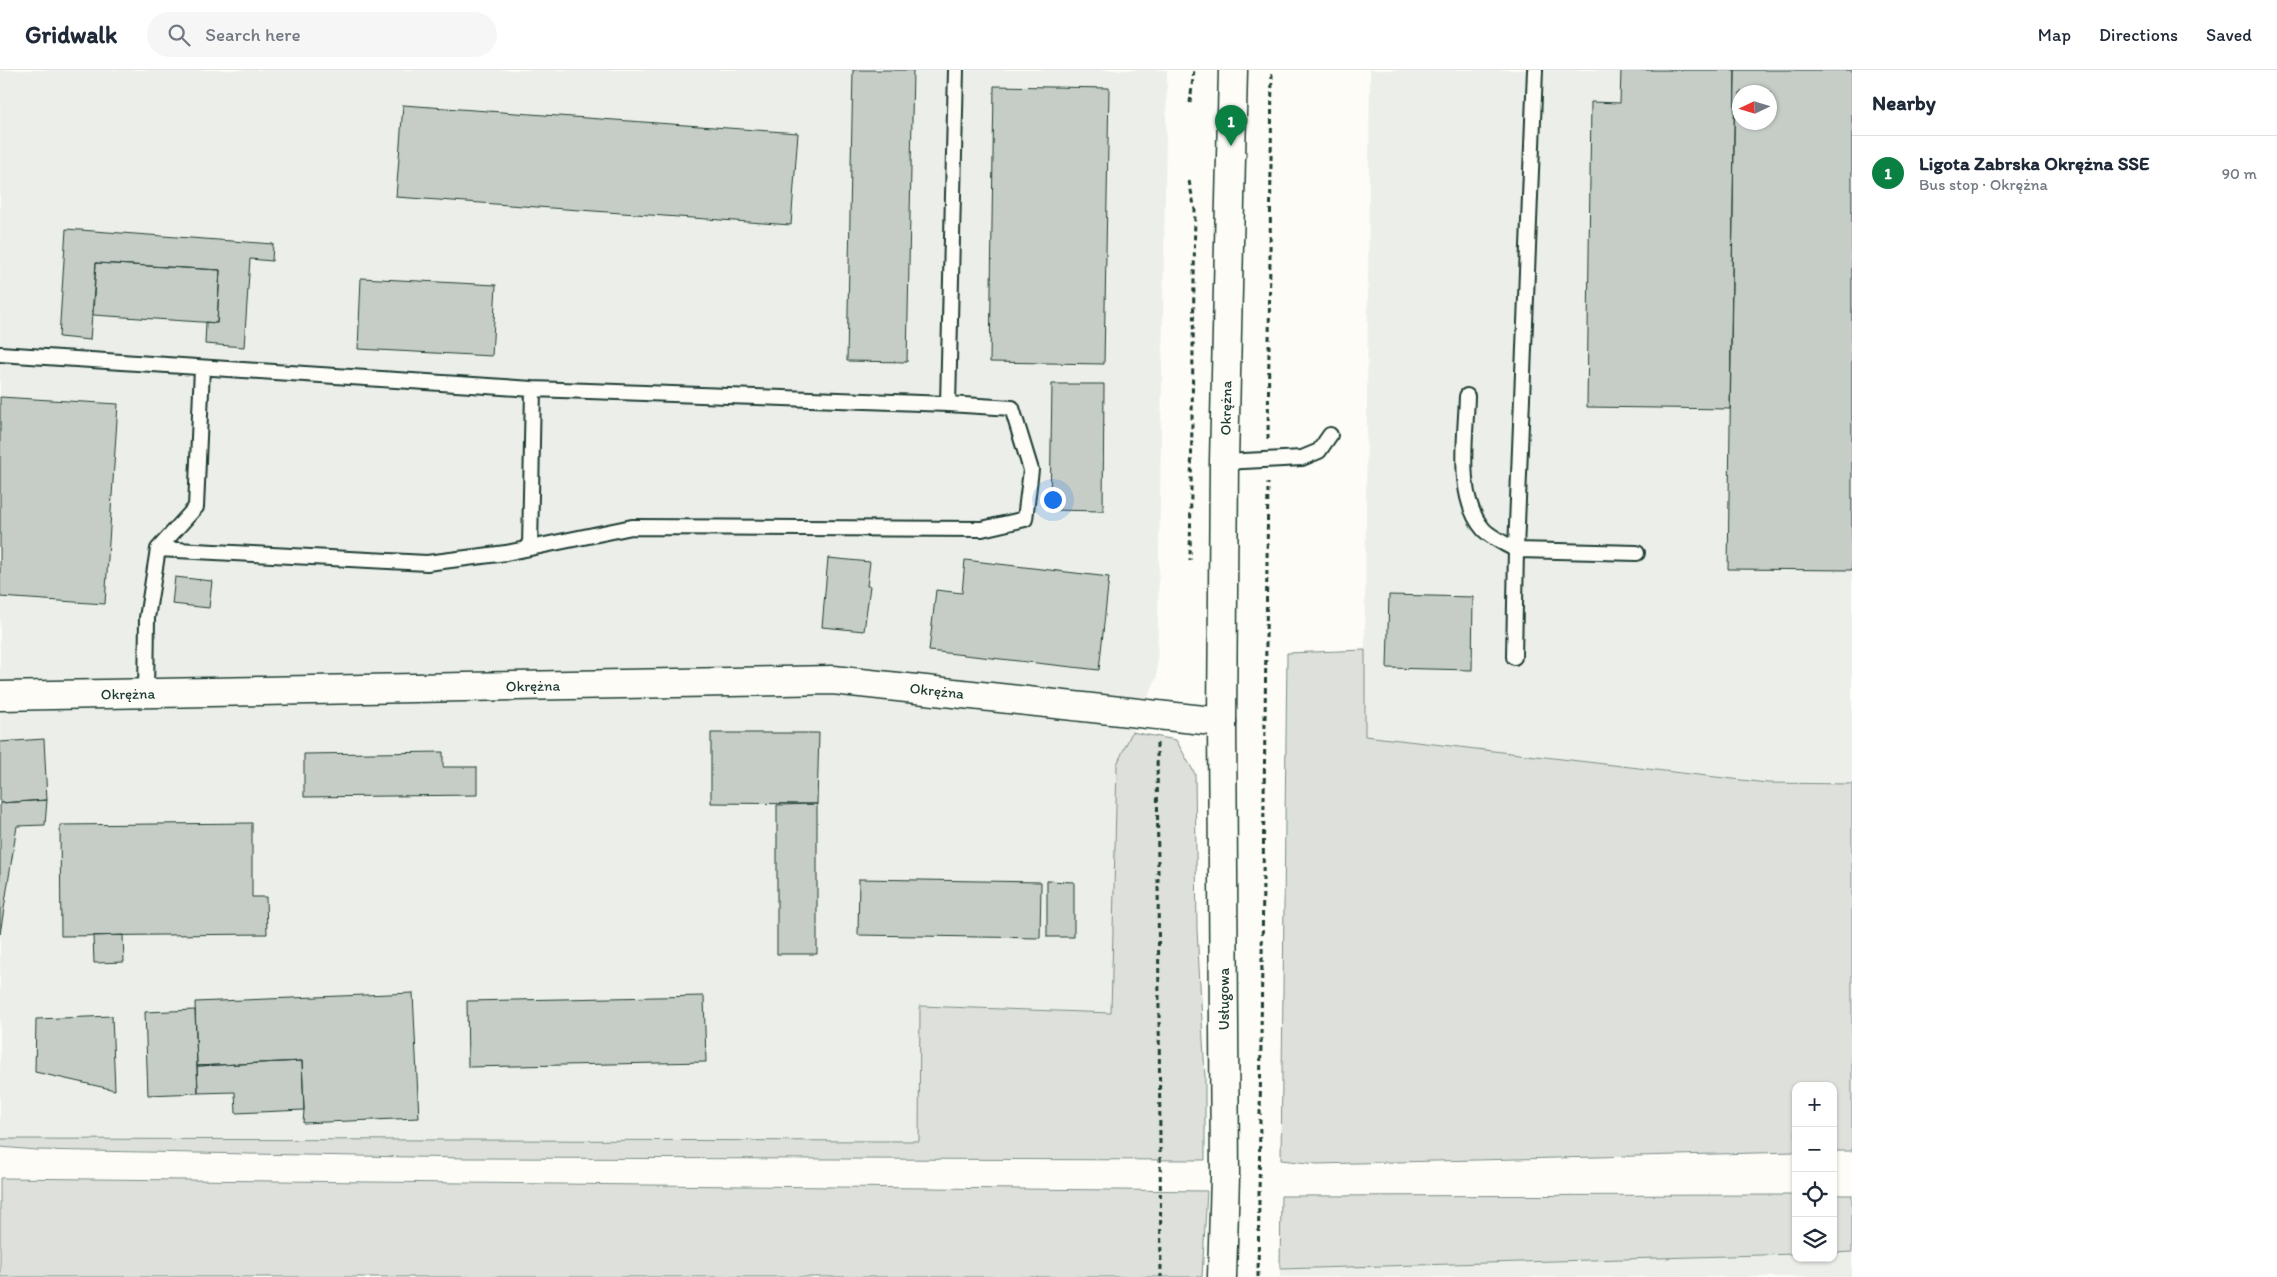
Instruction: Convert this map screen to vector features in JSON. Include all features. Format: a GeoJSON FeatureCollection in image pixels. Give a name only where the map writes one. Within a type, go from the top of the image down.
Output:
{"type":"FeatureCollection","features":[{"type":"Feature","properties":{"kind":"street","name":"Okrężna"},"geometry":{"type":"LineString","coordinates":[[0,696],[833,680],[1222,722],[1224,462],[1233,70]]}},
{"type":"Feature","properties":{"kind":"street","name":"Usługowa"},"geometry":{"type":"LineString","coordinates":[[1222,722],[1225,1168],[1222,1277]]}},
{"type":"Feature","properties":{"kind":"lane"},"geometry":{"type":"LineString","coordinates":[[948,404],[956,70]]}},
{"type":"Feature","properties":{"kind":"lane"},"geometry":{"type":"LineString","coordinates":[[1514,657],[1516,550],[1535,70]]}},
{"type":"Feature","properties":{"kind":"lane"},"geometry":{"type":"LineString","coordinates":[[0,354],[533,389],[1012,408],[1031,470],[1025,519],[982,529],[632,527],[530,548],[427,563],[158,549]]}},
{"type":"Feature","properties":{"kind":"lane"},"geometry":{"type":"LineString","coordinates":[[146,694],[147,618],[158,549],[196,507],[202,368]]}},
{"type":"Feature","properties":{"kind":"lane"},"geometry":{"type":"LineString","coordinates":[[530,548],[533,389]]}},
{"type":"Feature","properties":{"kind":"lane"},"geometry":{"type":"LineString","coordinates":[[1467,396],[1465,477],[1468,506],[1484,531],[1516,550],[1637,553]]}},
{"type":"Feature","properties":{"kind":"lane"},"geometry":{"type":"LineString","coordinates":[[1224,462],[1302,458],[1319,451],[1330,435]]}},
{"type":"Feature","properties":{"kind":"path"},"geometry":{"type":"LineString","coordinates":[[1190,103],[1194,70]]}},
{"type":"Feature","properties":{"kind":"path"},"geometry":{"type":"LineString","coordinates":[[1258,1277],[1272,70]]}},
{"type":"Feature","properties":{"kind":"path"},"geometry":{"type":"LineString","coordinates":[[1189,181],[1195,210],[1190,560]]}},
{"type":"Feature","properties":{"kind":"path"},"geometry":{"type":"LineString","coordinates":[[1157,714],[1161,1277]]}},
{"type":"Feature","properties":{"kind":"shaded area"},"geometry":{"type":"Polygon","coordinates":[[[0,70],[1167,70],[1157,677],[1117,764],[1111,1013],[921,1006],[919,1141],[0,1139],[0,70]]]}},
{"type":"Feature","properties":{"kind":"shaded area"},"geometry":{"type":"Polygon","coordinates":[[[1370,70],[1852,70],[1852,784],[1767,783],[1364,736],[1370,70]]]}},
{"type":"Feature","properties":{"kind":"shaded area"},"geometry":{"type":"Polygon","coordinates":[[[1365,650],[1365,736],[1767,783],[1852,784],[1852,1151],[1837,1151],[1837,1082],[1792,1082],[1792,1152],[1317,1164],[1281,1160],[1287,653],[1365,650]]]}},
{"type":"Feature","properties":{"kind":"shaded area"},"geometry":{"type":"Polygon","coordinates":[[[1132,732],[1176,740],[1195,774],[1197,930],[1205,1076],[1205,1160],[466,1158],[36,1150],[0,1147],[0,1139],[919,1141],[920,1006],[1111,1013],[1117,764],[1132,732]]]}},
{"type":"Feature","properties":{"kind":"shaded area"},"geometry":{"type":"Polygon","coordinates":[[[0,1178],[1207,1191],[1202,1277],[0,1277],[0,1178]]]}},
{"type":"Feature","properties":{"kind":"shaded area"},"geometry":{"type":"Polygon","coordinates":[[[1792,1195],[1792,1254],[1280,1269],[1281,1196],[1792,1195]]]}},
{"type":"Feature","properties":{"kind":"shaded area"},"geometry":{"type":"Polygon","coordinates":[[[1837,1195],[1852,1195],[1852,1252],[1837,1253],[1837,1195]]]}},
{"type":"Feature","properties":{"kind":"shaded area"},"geometry":{"type":"Polygon","coordinates":[[[1852,1252],[1852,1277],[1280,1277],[1280,1269],[1792,1254],[1792,1262],[1837,1262],[1837,1253],[1852,1252]]]}},
{"type":"Feature","properties":{"kind":"building"},"geometry":{"type":"Polygon","coordinates":[[[853,70],[913,70],[907,362],[847,361],[853,70]]]}},
{"type":"Feature","properties":{"kind":"building"},"geometry":{"type":"Polygon","coordinates":[[[1621,70],[1735,70],[1735,85],[1732,85],[1732,130],[1734,130],[1730,409],[1587,407],[1591,102],[1620,103],[1621,70]]]}},
{"type":"Feature","properties":{"kind":"building"},"geometry":{"type":"Polygon","coordinates":[[[1735,70],[1852,70],[1852,570],[1728,569],[1734,130],[1777,130],[1777,85],[1735,85],[1735,70]]]}},
{"type":"Feature","properties":{"kind":"building"},"geometry":{"type":"Polygon","coordinates":[[[994,86],[1109,88],[1104,364],[990,362],[994,86]]]}},
{"type":"Feature","properties":{"kind":"building"},"geometry":{"type":"Polygon","coordinates":[[[403,105],[798,133],[791,225],[396,197],[403,105]]]}},
{"type":"Feature","properties":{"kind":"building"},"geometry":{"type":"Polygon","coordinates":[[[66,229],[273,244],[272,261],[250,259],[244,347],[205,344],[206,322],[217,323],[220,270],[96,263],[90,340],[59,337],[66,229]]]}},
{"type":"Feature","properties":{"kind":"building"},"geometry":{"type":"Polygon","coordinates":[[[96,263],[220,270],[217,323],[93,315],[96,263]]]}},
{"type":"Feature","properties":{"kind":"building"},"geometry":{"type":"Polygon","coordinates":[[[361,278],[496,285],[492,356],[358,349],[361,278]]]}},
{"type":"Feature","properties":{"kind":"building"},"geometry":{"type":"Polygon","coordinates":[[[1052,384],[1104,384],[1103,511],[1050,510],[1052,384]]]}},
{"type":"Feature","properties":{"kind":"building"},"geometry":{"type":"Polygon","coordinates":[[[0,397],[118,404],[105,604],[0,597],[0,397]]]}},
{"type":"Feature","properties":{"kind":"building"},"geometry":{"type":"Polygon","coordinates":[[[828,558],[870,562],[867,586],[870,586],[864,631],[822,627],[828,558]]]}},
{"type":"Feature","properties":{"kind":"building"},"geometry":{"type":"Polygon","coordinates":[[[965,560],[1109,577],[1099,670],[929,651],[936,590],[962,593],[965,560]]]}},
{"type":"Feature","properties":{"kind":"building"},"geometry":{"type":"Polygon","coordinates":[[[175,577],[212,581],[209,608],[172,604],[175,577]]]}},
{"type":"Feature","properties":{"kind":"building"},"geometry":{"type":"Polygon","coordinates":[[[1389,595],[1473,597],[1472,670],[1387,668],[1389,595]]]}},
{"type":"Feature","properties":{"kind":"building"},"geometry":{"type":"Polygon","coordinates":[[[711,733],[819,733],[817,804],[711,803],[711,733]]]}},
{"type":"Feature","properties":{"kind":"building"},"geometry":{"type":"Polygon","coordinates":[[[44,739],[47,800],[0,803],[0,742],[44,739]]]}},
{"type":"Feature","properties":{"kind":"building"},"geometry":{"type":"Polygon","coordinates":[[[443,752],[443,767],[477,767],[477,795],[304,797],[304,754],[443,752]]]}},
{"type":"Feature","properties":{"kind":"building"},"geometry":{"type":"Polygon","coordinates":[[[47,800],[45,825],[17,826],[0,934],[0,803],[47,800]]]}},
{"type":"Feature","properties":{"kind":"building"},"geometry":{"type":"Polygon","coordinates":[[[817,804],[817,954],[777,954],[777,805],[817,804]]]}},
{"type":"Feature","properties":{"kind":"building"},"geometry":{"type":"Polygon","coordinates":[[[252,823],[252,897],[266,897],[267,934],[61,936],[60,825],[252,823]]]}},
{"type":"Feature","properties":{"kind":"building"},"geometry":{"type":"Polygon","coordinates":[[[859,879],[1041,882],[1040,938],[858,935],[859,879]]]}},
{"type":"Feature","properties":{"kind":"building"},"geometry":{"type":"Polygon","coordinates":[[[1047,881],[1074,882],[1074,937],[1047,937],[1047,881]]]}},
{"type":"Feature","properties":{"kind":"building"},"geometry":{"type":"Polygon","coordinates":[[[123,935],[124,962],[94,963],[93,936],[123,935]]]}},
{"type":"Feature","properties":{"kind":"building"},"geometry":{"type":"Polygon","coordinates":[[[413,993],[419,1118],[303,1123],[302,1061],[197,1066],[195,1002],[413,993]]]}},
{"type":"Feature","properties":{"kind":"building"},"geometry":{"type":"Polygon","coordinates":[[[704,996],[706,1062],[468,1067],[467,1001],[704,996]]]}},
{"type":"Feature","properties":{"kind":"building"},"geometry":{"type":"Polygon","coordinates":[[[195,1010],[198,1093],[148,1095],[145,1012],[195,1010]]]}},
{"type":"Feature","properties":{"kind":"building"},"geometry":{"type":"Polygon","coordinates":[[[112,1016],[115,1090],[35,1072],[36,1019],[112,1016]]]}},
{"type":"Feature","properties":{"kind":"building"},"geometry":{"type":"Polygon","coordinates":[[[302,1061],[304,1110],[236,1113],[235,1092],[198,1093],[197,1066],[302,1061]]]}},
{"type":"Feature","properties":{"kind":"place","name":"Ligota Zabrska Okrężna SSE"},"geometry":{"type":"Point","coordinates":[1231,146]}}]}
